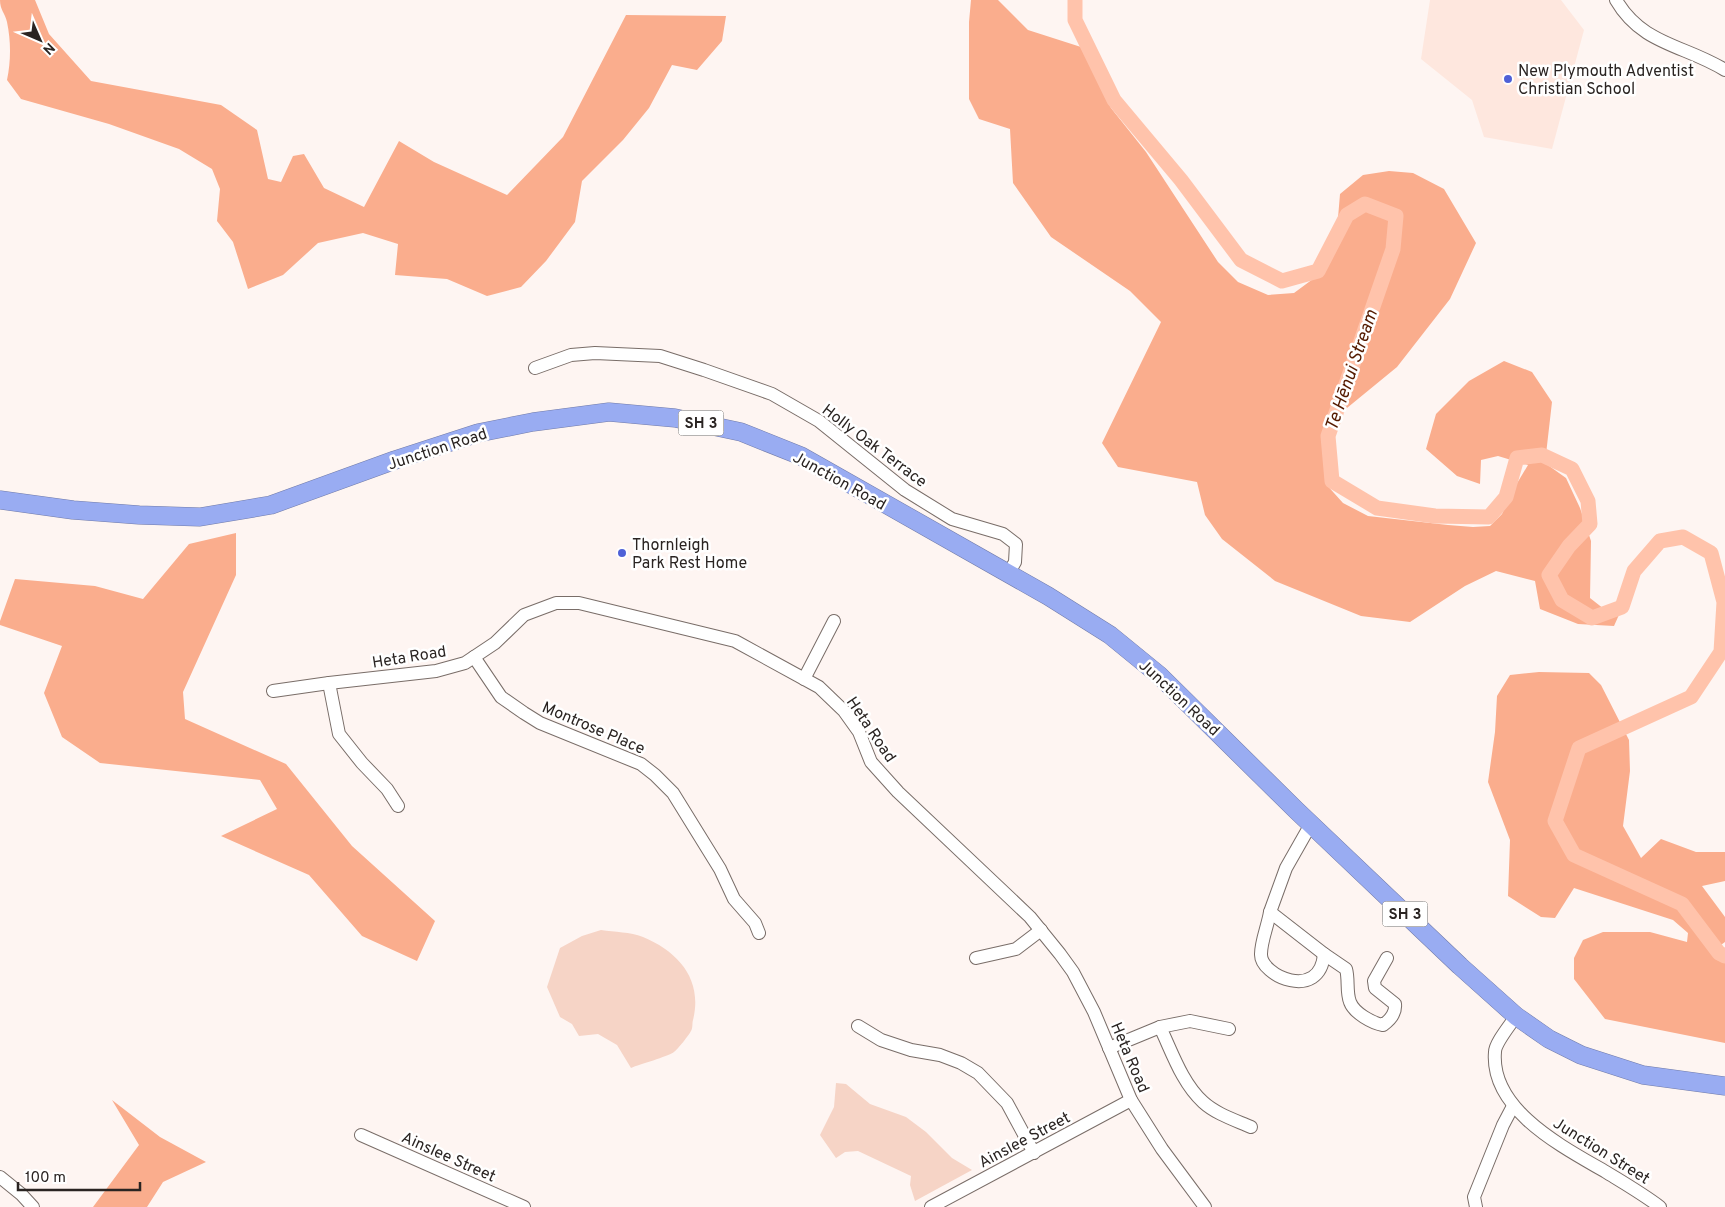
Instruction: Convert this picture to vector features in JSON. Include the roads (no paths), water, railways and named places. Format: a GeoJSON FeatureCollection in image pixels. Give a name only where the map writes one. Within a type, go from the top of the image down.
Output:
{"type":"FeatureCollection","features":[{"type":"Feature","properties":{"kind":"highway","name":"Junction Road"},"geometry":{"type":"LineString","coordinates":[[0,500],[73,510],[139,515],[200,516],[271,505],[478,433],[532,422],[609,412],[675,418],[741,432],[802,456],[1048,596],[1110,635],[1159,675],[1311,824],[1460,966],[1516,1016]]}},
{"type":"Feature","properties":{"kind":"highway","name":"SH 3"},"geometry":{"type":"LineString","coordinates":[[1516,1016],[1549,1039],[1590,1058],[1643,1076],[1725,1086]]}},
{"type":"Feature","properties":{"kind":"street"},"geometry":{"type":"LineString","coordinates":[[1616,0],[1621,9],[1640,29],[1666,43],[1713,62],[1725,70]]}},
{"type":"Feature","properties":{"kind":"street","name":"Holly Oak Terrace"},"geometry":{"type":"LineString","coordinates":[[535,368],[570,355],[596,353],[660,356],[772,394],[819,421],[905,490],[952,519],[1003,534],[1016,544],[1015,562],[1008,574]]}},
{"type":"Feature","properties":{"kind":"street","name":"Heta Road"},"geometry":{"type":"LineString","coordinates":[[273,691],[436,671],[465,663],[495,643],[524,615],[556,603],[579,603],[735,641],[819,687],[844,711],[858,732],[871,762],[898,792],[1030,917],[1060,954],[1085,993],[1131,1100],[1162,1149],[1206,1207]]}},
{"type":"Feature","properties":{"kind":"street"},"geometry":{"type":"LineString","coordinates":[[804,679],[834,621]]}},
{"type":"Feature","properties":{"kind":"street","name":"Montrose Place"},"geometry":{"type":"LineString","coordinates":[[474,657],[501,697],[524,713],[540,723],[635,761],[655,775],[673,793],[720,869],[734,899],[755,924],[759,933]]}},
{"type":"Feature","properties":{"kind":"street"},"geometry":{"type":"LineString","coordinates":[[329,683],[339,734],[362,763],[387,789],[398,806]]}},
{"type":"Feature","properties":{"kind":"street"},"geometry":{"type":"LineString","coordinates":[[1311,824],[1286,868],[1274,899],[1261,955],[1265,965],[1286,979],[1298,981],[1311,980],[1317,975],[1322,967],[1324,954]]}},
{"type":"Feature","properties":{"kind":"street"},"geometry":{"type":"LineString","coordinates":[[1270,912],[1346,969],[1350,1002],[1355,1010],[1377,1024],[1383,1025],[1390,1020],[1396,1010],[1395,1004],[1375,988],[1374,981],[1387,958]]}},
{"type":"Feature","properties":{"kind":"street"},"geometry":{"type":"LineString","coordinates":[[976,958],[1016,950],[1041,930]]}},
{"type":"Feature","properties":{"kind":"street","name":"Junction Street"},"geometry":{"type":"LineString","coordinates":[[1516,1016],[1495,1050],[1496,1075],[1514,1106],[1549,1138],[1637,1190],[1660,1207]]}},
{"type":"Feature","properties":{"kind":"street"},"geometry":{"type":"LineString","coordinates":[[1109,1048],[1160,1027],[1190,1021],[1229,1030]]}},
{"type":"Feature","properties":{"kind":"street"},"geometry":{"type":"LineString","coordinates":[[858,1026],[882,1040],[911,1050],[940,1055],[961,1063],[978,1073],[1007,1103],[1034,1152]]}},
{"type":"Feature","properties":{"kind":"street"},"geometry":{"type":"LineString","coordinates":[[1160,1027],[1189,1086],[1203,1102],[1223,1115],[1251,1127]]}},
{"type":"Feature","properties":{"kind":"street","name":"Ainslee Street"},"geometry":{"type":"LineString","coordinates":[[932,1207],[1131,1100]]}},
{"type":"Feature","properties":{"kind":"street"},"geometry":{"type":"LineString","coordinates":[[1475,1202],[1503,1125],[1514,1106]]}},
{"type":"Feature","properties":{"kind":"street","name":"Ainslee Street"},"geometry":{"type":"LineString","coordinates":[[360,1135],[524,1207]]}},
{"type":"Feature","properties":{"kind":"street"},"geometry":{"type":"LineString","coordinates":[[0,1177],[22,1194],[33,1207]]}},
{"type":"Feature","properties":{"kind":"waterway","name":"Te Hēnui Stream"},"geometry":{"type":"LineString","coordinates":[[1075,0],[1075,20],[1114,100],[1181,180],[1241,260],[1282,281],[1318,271],[1347,215],[1365,204],[1396,216],[1393,249],[1328,436],[1332,481],[1377,508],[1435,516],[1489,517],[1506,497],[1517,458],[1542,455],[1572,469],[1588,501],[1590,524],[1569,546],[1549,575],[1562,600],[1592,618],[1622,607],[1634,571],[1660,541],[1683,537],[1711,553],[1724,602],[1721,652],[1691,697],[1579,748],[1555,821],[1574,855],[1682,904],[1719,953],[1725,956]]}},
{"type":"Feature","properties":{"kind":"place","name":"New Plymouth Adventist Christian School"},"geometry":{"type":"Point","coordinates":[1508,79]}},
{"type":"Feature","properties":{"kind":"place","name":"Thornleigh Park Rest Home"},"geometry":{"type":"Point","coordinates":[622,553]}}]}
